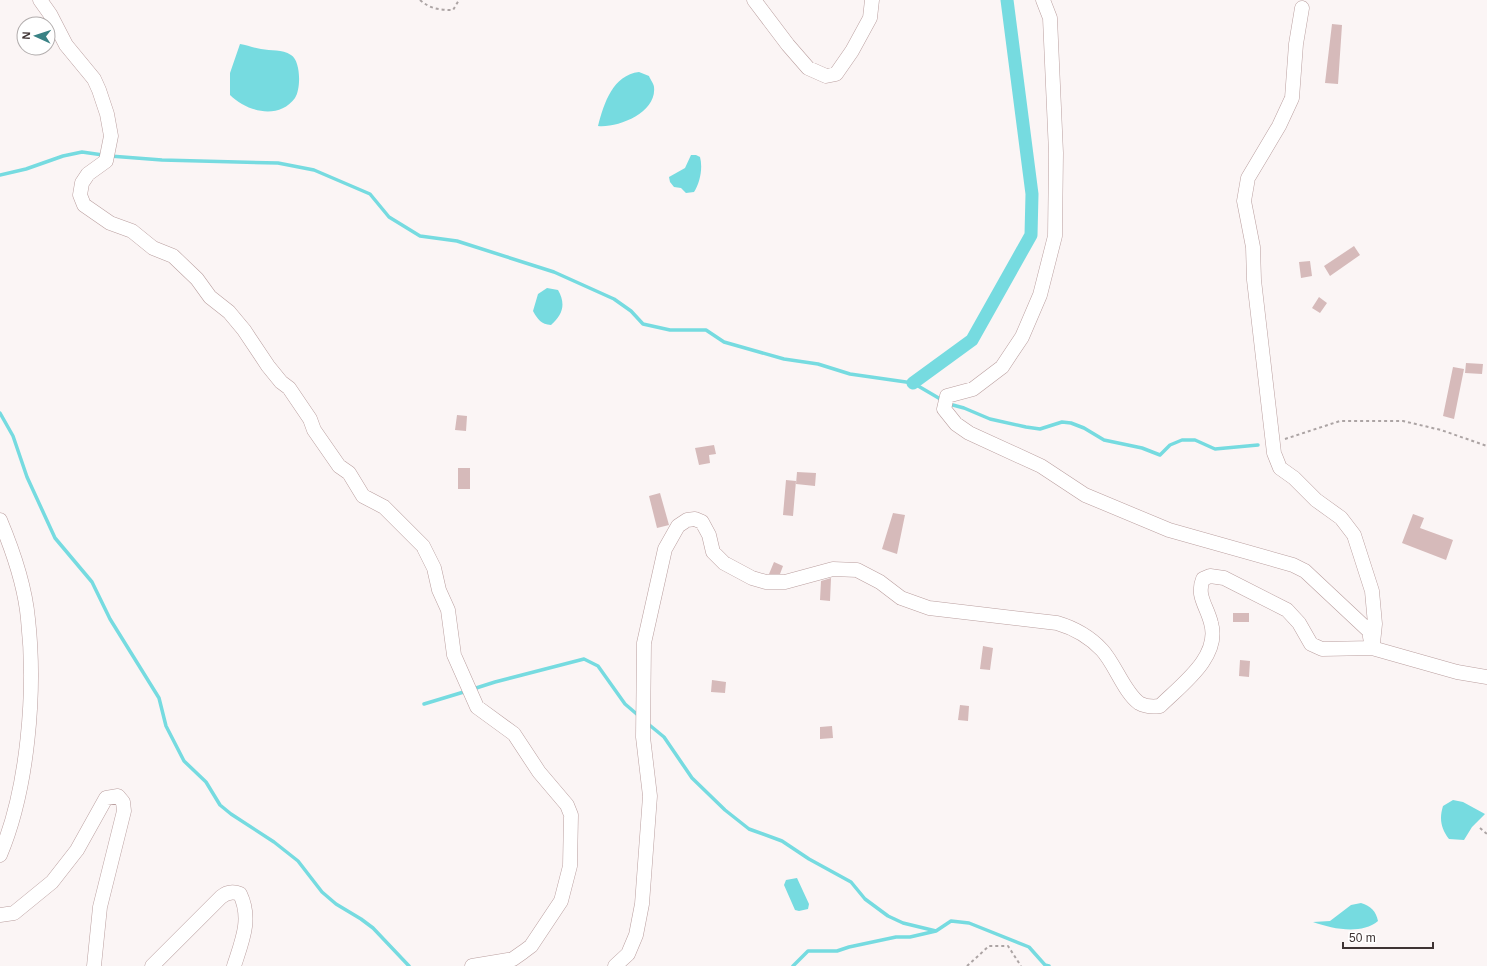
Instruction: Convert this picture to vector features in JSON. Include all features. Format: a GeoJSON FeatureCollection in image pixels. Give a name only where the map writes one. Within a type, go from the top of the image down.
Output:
{"type":"FeatureCollection","features":[{"type":"Feature","properties":{"kind":"street"},"geometry":{"type":"LineString","coordinates":[[40,0],[50,14],[66,45],[94,80],[107,114],[111,136],[106,161],[88,174],[82,183],[80,195],[84,205],[110,223],[132,231],[153,248],[173,256],[197,279],[210,297],[229,312],[244,330],[268,366],[281,382],[289,388],[310,419],[314,430],[339,466],[349,473],[363,496],[384,507],[423,546],[434,568],[439,590],[448,610],[454,655],[477,707],[514,734],[539,772],[567,805],[570,815],[570,866],[561,901],[531,946],[523,952],[513,959],[472,966]]}},
{"type":"Feature","properties":{"kind":"street"},"geometry":{"type":"LineString","coordinates":[[754,0],[788,45],[808,68],[826,76],[836,74],[852,51],[870,18],[872,0]]}},
{"type":"Feature","properties":{"kind":"street"},"geometry":{"type":"LineString","coordinates":[[1043,0],[1050,18],[1056,153],[1055,236],[1040,295],[1022,337],[1002,367],[974,389],[947,396],[944,409],[956,424],[969,433],[1041,466],[1085,495],[1169,530],[1286,562],[1305,571],[1369,631],[1372,648]]}},
{"type":"Feature","properties":{"kind":"street"},"geometry":{"type":"LineString","coordinates":[[1302,8],[1296,44],[1292,98],[1279,126],[1248,178],[1244,201],[1253,247],[1254,280],[1274,453],[1280,468],[1294,478],[1316,500],[1341,518],[1354,536],[1372,591],[1375,624],[1372,648]]}},
{"type":"Feature","properties":{"kind":"street"},"geometry":{"type":"LineString","coordinates":[[615,966],[628,954],[636,935],[642,896],[650,796],[643,737],[644,643],[665,549],[678,526],[687,520],[695,519],[702,522],[709,535],[713,552],[724,563],[752,578],[766,582],[785,582],[833,569],[857,570],[880,582],[901,598],[929,608],[1057,623],[1072,628],[1087,636],[1102,650],[1114,666],[1128,691],[1139,703],[1150,707],[1160,706],[1203,662],[1209,650],[1212,624],[1200,596],[1200,587],[1203,579],[1210,576],[1224,578],[1245,587],[1287,610],[1299,623],[1311,644],[1322,649],[1372,648],[1457,672],[1487,677]]}},
{"type":"Feature","properties":{"kind":"street"},"geometry":{"type":"LineString","coordinates":[[0,520],[9,540],[22,585],[28,618],[30,659],[29,710],[21,790],[14,816],[0,856]]}},
{"type":"Feature","properties":{"kind":"street"},"geometry":{"type":"LineString","coordinates":[[0,915],[14,913],[52,882],[77,850],[106,798],[118,796],[123,802],[124,811],[100,907],[94,966]]}},
{"type":"Feature","properties":{"kind":"street"},"geometry":{"type":"LineString","coordinates":[[152,966],[225,893],[235,892],[240,894],[246,906],[245,931],[234,966]]}},
{"type":"Feature","properties":{"kind":"path"},"geometry":{"type":"LineString","coordinates":[[420,0],[427,7],[442,10],[453,10],[459,0]]}},
{"type":"Feature","properties":{"kind":"path"},"geometry":{"type":"LineString","coordinates":[[1273,443],[1340,421],[1403,421],[1441,430],[1487,446]]}},
{"type":"Feature","properties":{"kind":"path"},"geometry":{"type":"LineString","coordinates":[[1480,828],[1487,834]]}},
{"type":"Feature","properties":{"kind":"path"},"geometry":{"type":"LineString","coordinates":[[967,966],[989,946],[1008,946],[1021,966]]}},
{"type":"Feature","properties":{"kind":"water"},"geometry":{"type":"Polygon","coordinates":[[[240,44],[258,49],[276,50],[288,53],[294,58],[297,63],[299,82],[297,94],[288,105],[272,111],[263,111],[245,106],[230,95],[230,73],[240,44]]]}},
{"type":"Feature","properties":{"kind":"water"},"geometry":{"type":"Polygon","coordinates":[[[639,72],[649,76],[654,86],[653,96],[649,104],[635,117],[616,124],[598,126],[603,108],[616,84],[622,78],[639,72]]]}},
{"type":"Feature","properties":{"kind":"water"},"geometry":{"type":"Polygon","coordinates":[[[691,155],[700,157],[701,171],[698,184],[694,192],[686,193],[681,188],[674,187],[670,182],[669,177],[685,168],[691,155]]]}},
{"type":"Feature","properties":{"kind":"water"},"geometry":{"type":"Polygon","coordinates":[[[547,288],[558,290],[562,300],[561,313],[551,325],[540,321],[533,311],[538,294],[547,288]]]}},
{"type":"Feature","properties":{"kind":"water"},"geometry":{"type":"Polygon","coordinates":[[[1453,800],[1463,802],[1485,814],[1472,827],[1464,840],[1449,839],[1444,831],[1441,819],[1443,806],[1453,800]]]}},
{"type":"Feature","properties":{"kind":"water"},"geometry":{"type":"Polygon","coordinates":[[[797,878],[809,904],[808,909],[799,911],[795,910],[784,885],[786,880],[797,878]]]}},
{"type":"Feature","properties":{"kind":"water"},"geometry":{"type":"Polygon","coordinates":[[[1361,903],[1372,909],[1376,914],[1378,921],[1363,928],[1355,929],[1329,927],[1313,922],[1330,921],[1351,905],[1361,903]]]}},
{"type":"Feature","properties":{"kind":"building"},"geometry":{"type":"Polygon","coordinates":[[[1332,24],[1342,25],[1338,84],[1325,83],[1332,24]]]}},
{"type":"Feature","properties":{"kind":"building"},"geometry":{"type":"Polygon","coordinates":[[[1354,246],[1360,255],[1330,276],[1324,266],[1354,246]]]}},
{"type":"Feature","properties":{"kind":"building"},"geometry":{"type":"Polygon","coordinates":[[[1310,261],[1312,276],[1301,278],[1299,262],[1310,261]]]}},
{"type":"Feature","properties":{"kind":"building"},"geometry":{"type":"Polygon","coordinates":[[[1319,297],[1327,303],[1320,313],[1312,308],[1319,297]]]}},
{"type":"Feature","properties":{"kind":"building"},"geometry":{"type":"Polygon","coordinates":[[[1466,363],[1483,364],[1482,374],[1465,373],[1466,363]]]}},
{"type":"Feature","properties":{"kind":"building"},"geometry":{"type":"Polygon","coordinates":[[[1453,367],[1464,369],[1454,419],[1443,416],[1453,367]]]}},
{"type":"Feature","properties":{"kind":"building"},"geometry":{"type":"Polygon","coordinates":[[[457,415],[467,416],[466,431],[455,430],[457,415]]]}},
{"type":"Feature","properties":{"kind":"building"},"geometry":{"type":"Polygon","coordinates":[[[714,445],[716,454],[709,455],[710,463],[699,465],[695,448],[714,445]]]}},
{"type":"Feature","properties":{"kind":"building"},"geometry":{"type":"Polygon","coordinates":[[[458,468],[470,468],[470,489],[458,489],[458,468]]]}},
{"type":"Feature","properties":{"kind":"building"},"geometry":{"type":"Polygon","coordinates":[[[797,472],[816,473],[815,486],[796,484],[797,472]]]}},
{"type":"Feature","properties":{"kind":"building"},"geometry":{"type":"Polygon","coordinates":[[[786,480],[796,481],[793,516],[783,515],[786,480]]]}},
{"type":"Feature","properties":{"kind":"building"},"geometry":{"type":"Polygon","coordinates":[[[660,493],[669,525],[657,528],[649,496],[660,493]]]}},
{"type":"Feature","properties":{"kind":"building"},"geometry":{"type":"Polygon","coordinates":[[[893,513],[905,515],[897,554],[882,549],[893,513]]]}},
{"type":"Feature","properties":{"kind":"building"},"geometry":{"type":"Polygon","coordinates":[[[1413,514],[1424,518],[1420,528],[1453,540],[1446,560],[1402,543],[1413,514]]]}},
{"type":"Feature","properties":{"kind":"building"},"geometry":{"type":"Polygon","coordinates":[[[774,562],[783,566],[780,574],[769,574],[774,562]]]}},
{"type":"Feature","properties":{"kind":"building"},"geometry":{"type":"Polygon","coordinates":[[[831,578],[830,601],[820,600],[821,581],[831,578]]]}},
{"type":"Feature","properties":{"kind":"building"},"geometry":{"type":"Polygon","coordinates":[[[1233,613],[1249,613],[1249,622],[1233,622],[1233,613]]]}},
{"type":"Feature","properties":{"kind":"building"},"geometry":{"type":"Polygon","coordinates":[[[983,646],[993,648],[990,670],[980,669],[983,646]]]}},
{"type":"Feature","properties":{"kind":"building"},"geometry":{"type":"Polygon","coordinates":[[[1240,660],[1250,661],[1249,677],[1239,676],[1240,660]]]}},
{"type":"Feature","properties":{"kind":"building"},"geometry":{"type":"Polygon","coordinates":[[[712,680],[726,682],[725,693],[711,692],[712,680]]]}},
{"type":"Feature","properties":{"kind":"building"},"geometry":{"type":"Polygon","coordinates":[[[960,705],[969,706],[968,721],[958,720],[960,705]]]}},
{"type":"Feature","properties":{"kind":"building"},"geometry":{"type":"Polygon","coordinates":[[[832,726],[833,738],[820,739],[820,727],[832,726]]]}},
{"type":"Feature","properties":{"kind":"waterway"},"geometry":{"type":"LineString","coordinates":[[913,383],[972,340],[1031,235],[1032,194],[1007,0]]}},
{"type":"Feature","properties":{"kind":"waterway"},"geometry":{"type":"LineString","coordinates":[[0,175],[26,169],[63,156],[82,152],[103,155]]}},
{"type":"Feature","properties":{"kind":"waterway"},"geometry":{"type":"LineString","coordinates":[[110,156],[162,160],[278,163],[314,170],[370,194],[389,217],[420,236],[457,241],[554,272],[614,299],[631,311],[643,324],[670,330],[706,330],[724,342],[784,359],[818,364],[850,374],[913,383],[942,400]]}},
{"type":"Feature","properties":{"kind":"waterway"},"geometry":{"type":"LineString","coordinates":[[949,404],[964,408],[990,419],[1026,427],[1040,429],[1062,422],[1071,423],[1084,428],[1104,440],[1142,448],[1160,455],[1170,445],[1182,440],[1195,440],[1215,449],[1258,445]]}},
{"type":"Feature","properties":{"kind":"waterway"},"geometry":{"type":"LineString","coordinates":[[0,413],[13,436],[27,477],[55,538],[92,582],[110,619],[159,698],[166,726],[184,761],[206,782],[220,805],[231,814],[274,842],[298,861],[322,892],[336,904],[373,928],[409,966]]}},
{"type":"Feature","properties":{"kind":"waterway"},"geometry":{"type":"LineString","coordinates":[[473,689],[584,659],[598,666],[625,704],[639,716]]}},
{"type":"Feature","properties":{"kind":"waterway"},"geometry":{"type":"LineString","coordinates":[[424,704],[467,691]]}},
{"type":"Feature","properties":{"kind":"waterway"},"geometry":{"type":"LineString","coordinates":[[647,723],[664,737],[692,778],[725,810],[749,829],[782,841],[809,859],[851,882],[865,899],[888,916],[903,923],[936,931]]}},
{"type":"Feature","properties":{"kind":"waterway"},"geometry":{"type":"LineString","coordinates":[[793,966],[808,951],[837,951],[896,937],[910,937],[936,931],[951,921],[969,923],[1029,947],[1045,965],[1049,966]]}}]}
